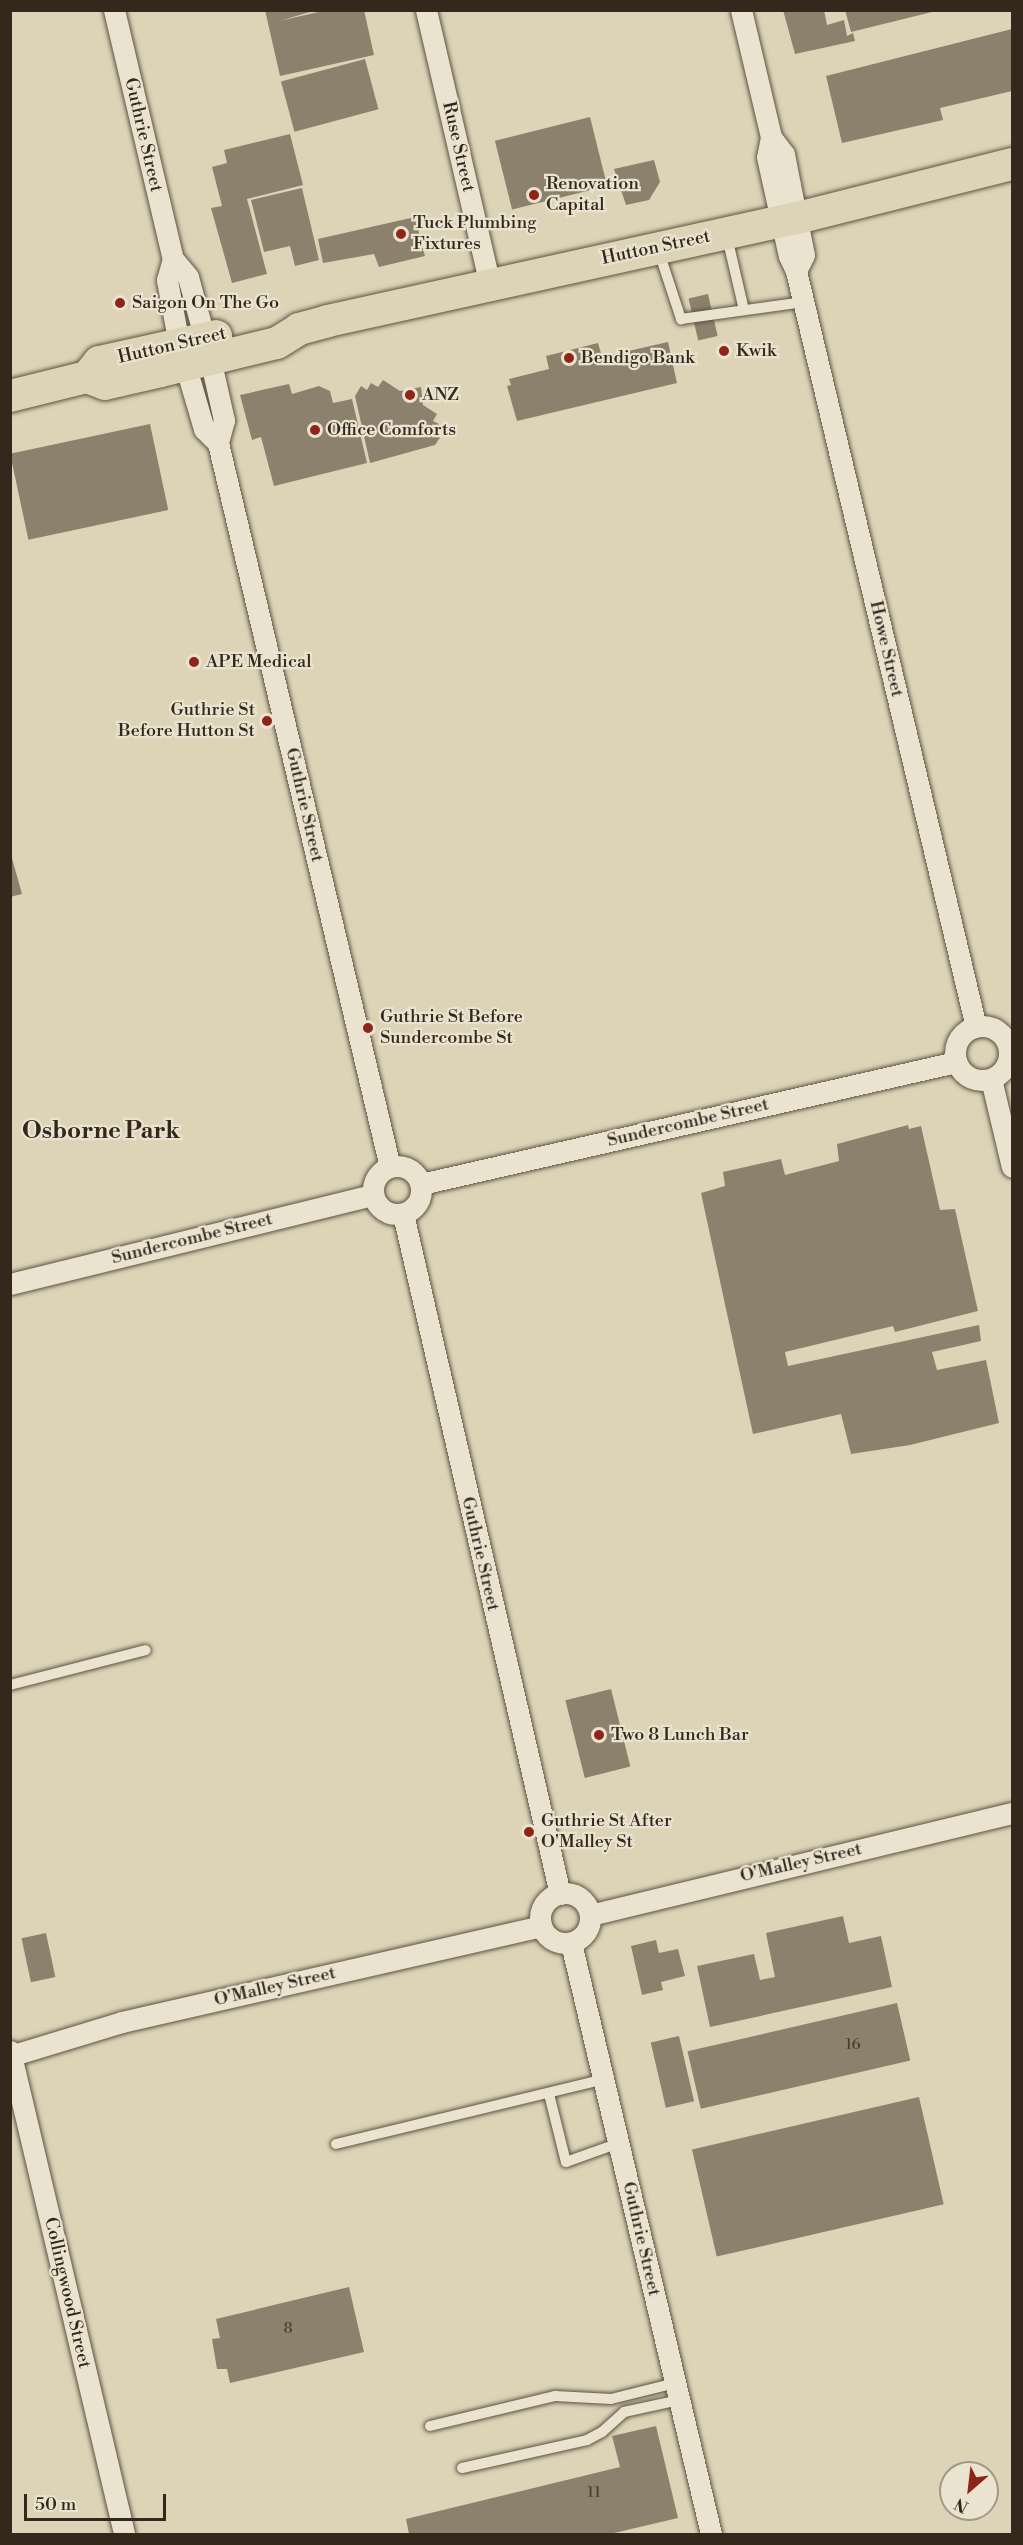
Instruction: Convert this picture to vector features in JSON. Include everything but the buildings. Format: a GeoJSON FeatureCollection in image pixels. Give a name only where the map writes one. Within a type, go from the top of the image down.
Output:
{"type":"FeatureCollection","features":[{"type":"Feature","properties":{"kind":"main road","name":"Hutton Street"},"geometry":{"type":"LineString","coordinates":[[10,396],[87,377],[105,384],[195,352],[277,343],[299,328],[789,219],[1012,164]]}},
{"type":"Feature","properties":{"kind":"street","name":"Guthrie Street"},"geometry":{"type":"LineString","coordinates":[[114,10],[173,259],[167,280],[224,420],[218,443],[390,1167]]}},
{"type":"Feature","properties":{"kind":"street","name":"Ruse Street"},"geometry":{"type":"LineString","coordinates":[[426,10],[490,284]]}},
{"type":"Feature","properties":{"kind":"street","name":"Howe Street"},"geometry":{"type":"LineString","coordinates":[[741,10],[771,137],[784,154],[789,219],[804,255],[796,271],[976,1027]]}},
{"type":"Feature","properties":{"kind":"street"},"geometry":{"type":"LineString","coordinates":[[976,1027],[994,1028],[1011,1047],[1004,1070],[992,1079],[966,1076],[956,1062],[959,1039],[976,1027]]}},
{"type":"Feature","properties":{"kind":"street","name":"Sundercombe Street"},"geometry":{"type":"LineString","coordinates":[[421,1184],[956,1062]]}},
{"type":"Feature","properties":{"kind":"street"},"geometry":{"type":"LineString","coordinates":[[992,1079],[1012,1167]]}},
{"type":"Feature","properties":{"kind":"street"},"geometry":{"type":"LineString","coordinates":[[390,1167],[405,1167],[421,1184],[418,1203],[403,1214],[387,1213],[373,1195],[376,1178],[390,1167]]}},
{"type":"Feature","properties":{"kind":"street","name":"Sundercombe Street"},"geometry":{"type":"LineString","coordinates":[[10,1284],[373,1195]]}},
{"type":"Feature","properties":{"kind":"street","name":"Guthrie Street"},"geometry":{"type":"LineString","coordinates":[[403,1214],[560,1894]]}},
{"type":"Feature","properties":{"kind":"street","name":"O'Malley Street"},"geometry":{"type":"LineString","coordinates":[[590,1915],[1012,1813]]}},
{"type":"Feature","properties":{"kind":"street"},"geometry":{"type":"LineString","coordinates":[[560,1894],[583,1900],[590,1915],[584,1935],[571,1943],[556,1942],[541,1926],[541,1909],[560,1894]]}},
{"type":"Feature","properties":{"kind":"street","name":"O'Malley Street"},"geometry":{"type":"LineString","coordinates":[[11,2054],[122,2022],[541,1926]]}},
{"type":"Feature","properties":{"kind":"street","name":"Guthrie Street"},"geometry":{"type":"LineString","coordinates":[[571,1943],[586,1995],[602,2080],[711,2535]]}},
{"type":"Feature","properties":{"kind":"street","name":"Collingwood Street"},"geometry":{"type":"LineString","coordinates":[[11,2054],[124,2535]]}},
{"type":"Feature","properties":{"kind":"lane"},"geometry":{"type":"LineString","coordinates":[[726,233],[744,310]]}},
{"type":"Feature","properties":{"kind":"lane"},"geometry":{"type":"LineString","coordinates":[[658,247],[681,319],[804,302]]}},
{"type":"Feature","properties":{"kind":"lane"},"geometry":{"type":"LineString","coordinates":[[10,1685],[146,1650]]}},
{"type":"Feature","properties":{"kind":"lane"},"geometry":{"type":"LineString","coordinates":[[336,2144],[602,2080]]}},
{"type":"Feature","properties":{"kind":"lane"},"geometry":{"type":"LineString","coordinates":[[549,2094],[566,2162],[618,2143]]}},
{"type":"Feature","properties":{"kind":"lane"},"geometry":{"type":"LineString","coordinates":[[430,2426],[555,2396],[611,2399],[677,2391]]}},
{"type":"Feature","properties":{"kind":"lane"},"geometry":{"type":"LineString","coordinates":[[462,2468],[587,2440],[602,2432],[624,2412],[677,2391]]}},
{"type":"Feature","properties":{"kind":"place","name":"Renovation Capital"},"geometry":{"type":"Point","coordinates":[534,195]}},
{"type":"Feature","properties":{"kind":"place","name":"Tuck Plumbing Fixtures"},"geometry":{"type":"Point","coordinates":[401,234]}},
{"type":"Feature","properties":{"kind":"place","name":"Saigon On The Go"},"geometry":{"type":"Point","coordinates":[120,303]}},
{"type":"Feature","properties":{"kind":"place","name":"Kwik"},"geometry":{"type":"Point","coordinates":[724,351]}},
{"type":"Feature","properties":{"kind":"place","name":"Bendigo Bank"},"geometry":{"type":"Point","coordinates":[569,358]}},
{"type":"Feature","properties":{"kind":"place","name":"ANZ"},"geometry":{"type":"Point","coordinates":[410,395]}},
{"type":"Feature","properties":{"kind":"place","name":"Office Comforts"},"geometry":{"type":"Point","coordinates":[315,430]}},
{"type":"Feature","properties":{"kind":"place","name":"APE Medical"},"geometry":{"type":"Point","coordinates":[194,662]}},
{"type":"Feature","properties":{"kind":"place","name":"Guthrie St Before Hutton St"},"geometry":{"type":"Point","coordinates":[267,721]}},
{"type":"Feature","properties":{"kind":"place","name":"Guthrie St Before Sundercombe St"},"geometry":{"type":"Point","coordinates":[368,1028]}},
{"type":"Feature","properties":{"kind":"place","name":"Two 8 Lunch Bar"},"geometry":{"type":"Point","coordinates":[599,1735]}},
{"type":"Feature","properties":{"kind":"place","name":"Guthrie St After O'Malley St"},"geometry":{"type":"Point","coordinates":[529,1832]}},
{"type":"Feature","properties":{"kind":"district","name":"Osborne Park"},"geometry":{"type":"Point","coordinates":[101,1132]}}]}
